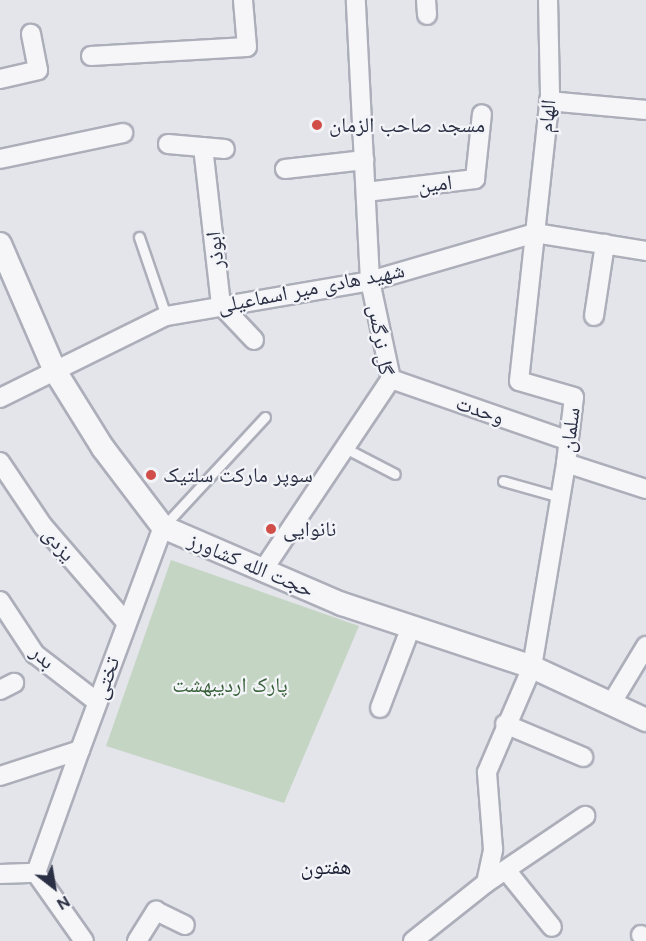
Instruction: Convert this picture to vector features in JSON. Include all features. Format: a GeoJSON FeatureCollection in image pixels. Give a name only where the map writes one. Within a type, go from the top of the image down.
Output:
{"type":"FeatureCollection","features":[{"type":"Feature","properties":{"kind":"street"},"geometry":{"type":"LineString","coordinates":[[91,56],[247,47],[243,0]]}},
{"type":"Feature","properties":{"kind":"street","name":"گل نرگس"},"geometry":{"type":"LineString","coordinates":[[263,570],[391,379],[370,281],[356,0]]}},
{"type":"Feature","properties":{"kind":"street","name":"الهام"},"geometry":{"type":"LineString","coordinates":[[535,232],[549,101],[548,0]]}},
{"type":"Feature","properties":{"kind":"street"},"geometry":{"type":"LineString","coordinates":[[0,79],[39,70],[31,33]]}},
{"type":"Feature","properties":{"kind":"street"},"geometry":{"type":"LineString","coordinates":[[549,101],[646,110]]}},
{"type":"Feature","properties":{"kind":"street","name":"امین"},"geometry":{"type":"LineString","coordinates":[[366,192],[475,179],[482,114]]}},
{"type":"Feature","properties":{"kind":"street"},"geometry":{"type":"LineString","coordinates":[[0,159],[123,133]]}},
{"type":"Feature","properties":{"kind":"street"},"geometry":{"type":"LineString","coordinates":[[168,144],[225,149]]}},
{"type":"Feature","properties":{"kind":"street","name":"ابوذر"},"geometry":{"type":"LineString","coordinates":[[203,147],[221,305]]}},
{"type":"Feature","properties":{"kind":"street"},"geometry":{"type":"LineString","coordinates":[[285,169],[364,160]]}},
{"type":"Feature","properties":{"kind":"street","name":"شهید هادی میر اسماعیلی"},"geometry":{"type":"LineString","coordinates":[[0,398],[166,316],[370,281],[535,232],[646,251]]}},
{"type":"Feature","properties":{"kind":"street","name":"سلمان"},"geometry":{"type":"LineString","coordinates":[[486,883],[494,849],[487,772],[505,724],[532,667],[566,463],[574,397],[519,381],[535,232]]}},
{"type":"Feature","properties":{"kind":"street"},"geometry":{"type":"LineString","coordinates":[[594,316],[605,244]]}},
{"type":"Feature","properties":{"kind":"street","name":"حجت الله کشاورز"},"geometry":{"type":"LineString","coordinates":[[2,253],[55,371],[103,448],[163,527],[263,570],[411,627],[532,667],[646,720]]}},
{"type":"Feature","properties":{"kind":"street"},"geometry":{"type":"LineString","coordinates":[[221,305],[254,340]]}},
{"type":"Feature","properties":{"kind":"street","name":"وحدت"},"geometry":{"type":"LineString","coordinates":[[391,379],[569,441]]}},
{"type":"Feature","properties":{"kind":"street","name":"یزدی"},"geometry":{"type":"LineString","coordinates":[[0,462],[43,526],[125,621]]}},
{"type":"Feature","properties":{"kind":"street"},"geometry":{"type":"LineString","coordinates":[[566,463],[646,489]]}},
{"type":"Feature","properties":{"kind":"street","name":"تختی"},"geometry":{"type":"LineString","coordinates":[[36,873],[125,621],[163,527]]}},
{"type":"Feature","properties":{"kind":"street","name":"بدر"},"geometry":{"type":"LineString","coordinates":[[0,602],[35,654],[97,702]]}},
{"type":"Feature","properties":{"kind":"street"},"geometry":{"type":"LineString","coordinates":[[380,708],[411,627]]}},
{"type":"Feature","properties":{"kind":"street"},"geometry":{"type":"LineString","coordinates":[[611,704],[646,645]]}},
{"type":"Feature","properties":{"kind":"street"},"geometry":{"type":"LineString","coordinates":[[505,724],[584,757]]}},
{"type":"Feature","properties":{"kind":"street"},"geometry":{"type":"LineString","coordinates":[[0,776],[80,750]]}},
{"type":"Feature","properties":{"kind":"street"},"geometry":{"type":"LineString","coordinates":[[413,941],[486,883],[585,816]]}},
{"type":"Feature","properties":{"kind":"street"},"geometry":{"type":"LineString","coordinates":[[506,870],[552,927]]}},
{"type":"Feature","properties":{"kind":"street"},"geometry":{"type":"LineString","coordinates":[[0,874],[36,873],[78,939]]}},
{"type":"Feature","properties":{"kind":"street"},"geometry":{"type":"LineString","coordinates":[[137,941],[156,911],[185,926]]}},
{"type":"Feature","properties":{"kind":"lane"},"geometry":{"type":"LineString","coordinates":[[139,237],[166,316]]}},
{"type":"Feature","properties":{"kind":"lane"},"geometry":{"type":"LineString","coordinates":[[163,527],[265,417]]}},
{"type":"Feature","properties":{"kind":"lane"},"geometry":{"type":"LineString","coordinates":[[345,448],[395,474]]}},
{"type":"Feature","properties":{"kind":"lane"},"geometry":{"type":"LineString","coordinates":[[503,481],[560,497]]}},
{"type":"Feature","properties":{"kind":"green space","name":"پارک اردیبهشت"},"geometry":{"type":"Polygon","coordinates":[[[171,560],[359,626],[284,803],[106,746],[171,560]]]}},
{"type":"Feature","properties":{"kind":"place","name":"مسجد صاحب الزمان"},"geometry":{"type":"Point","coordinates":[317,125]}},
{"type":"Feature","properties":{"kind":"place","name":"سوپر مارکت سلتیک"},"geometry":{"type":"Point","coordinates":[151,475]}},
{"type":"Feature","properties":{"kind":"place","name":"نانوایی"},"geometry":{"type":"Point","coordinates":[271,529]}},
{"type":"Feature","properties":{"kind":"district","name":"هفتون"},"geometry":{"type":"Point","coordinates":[326,867]}}]}
